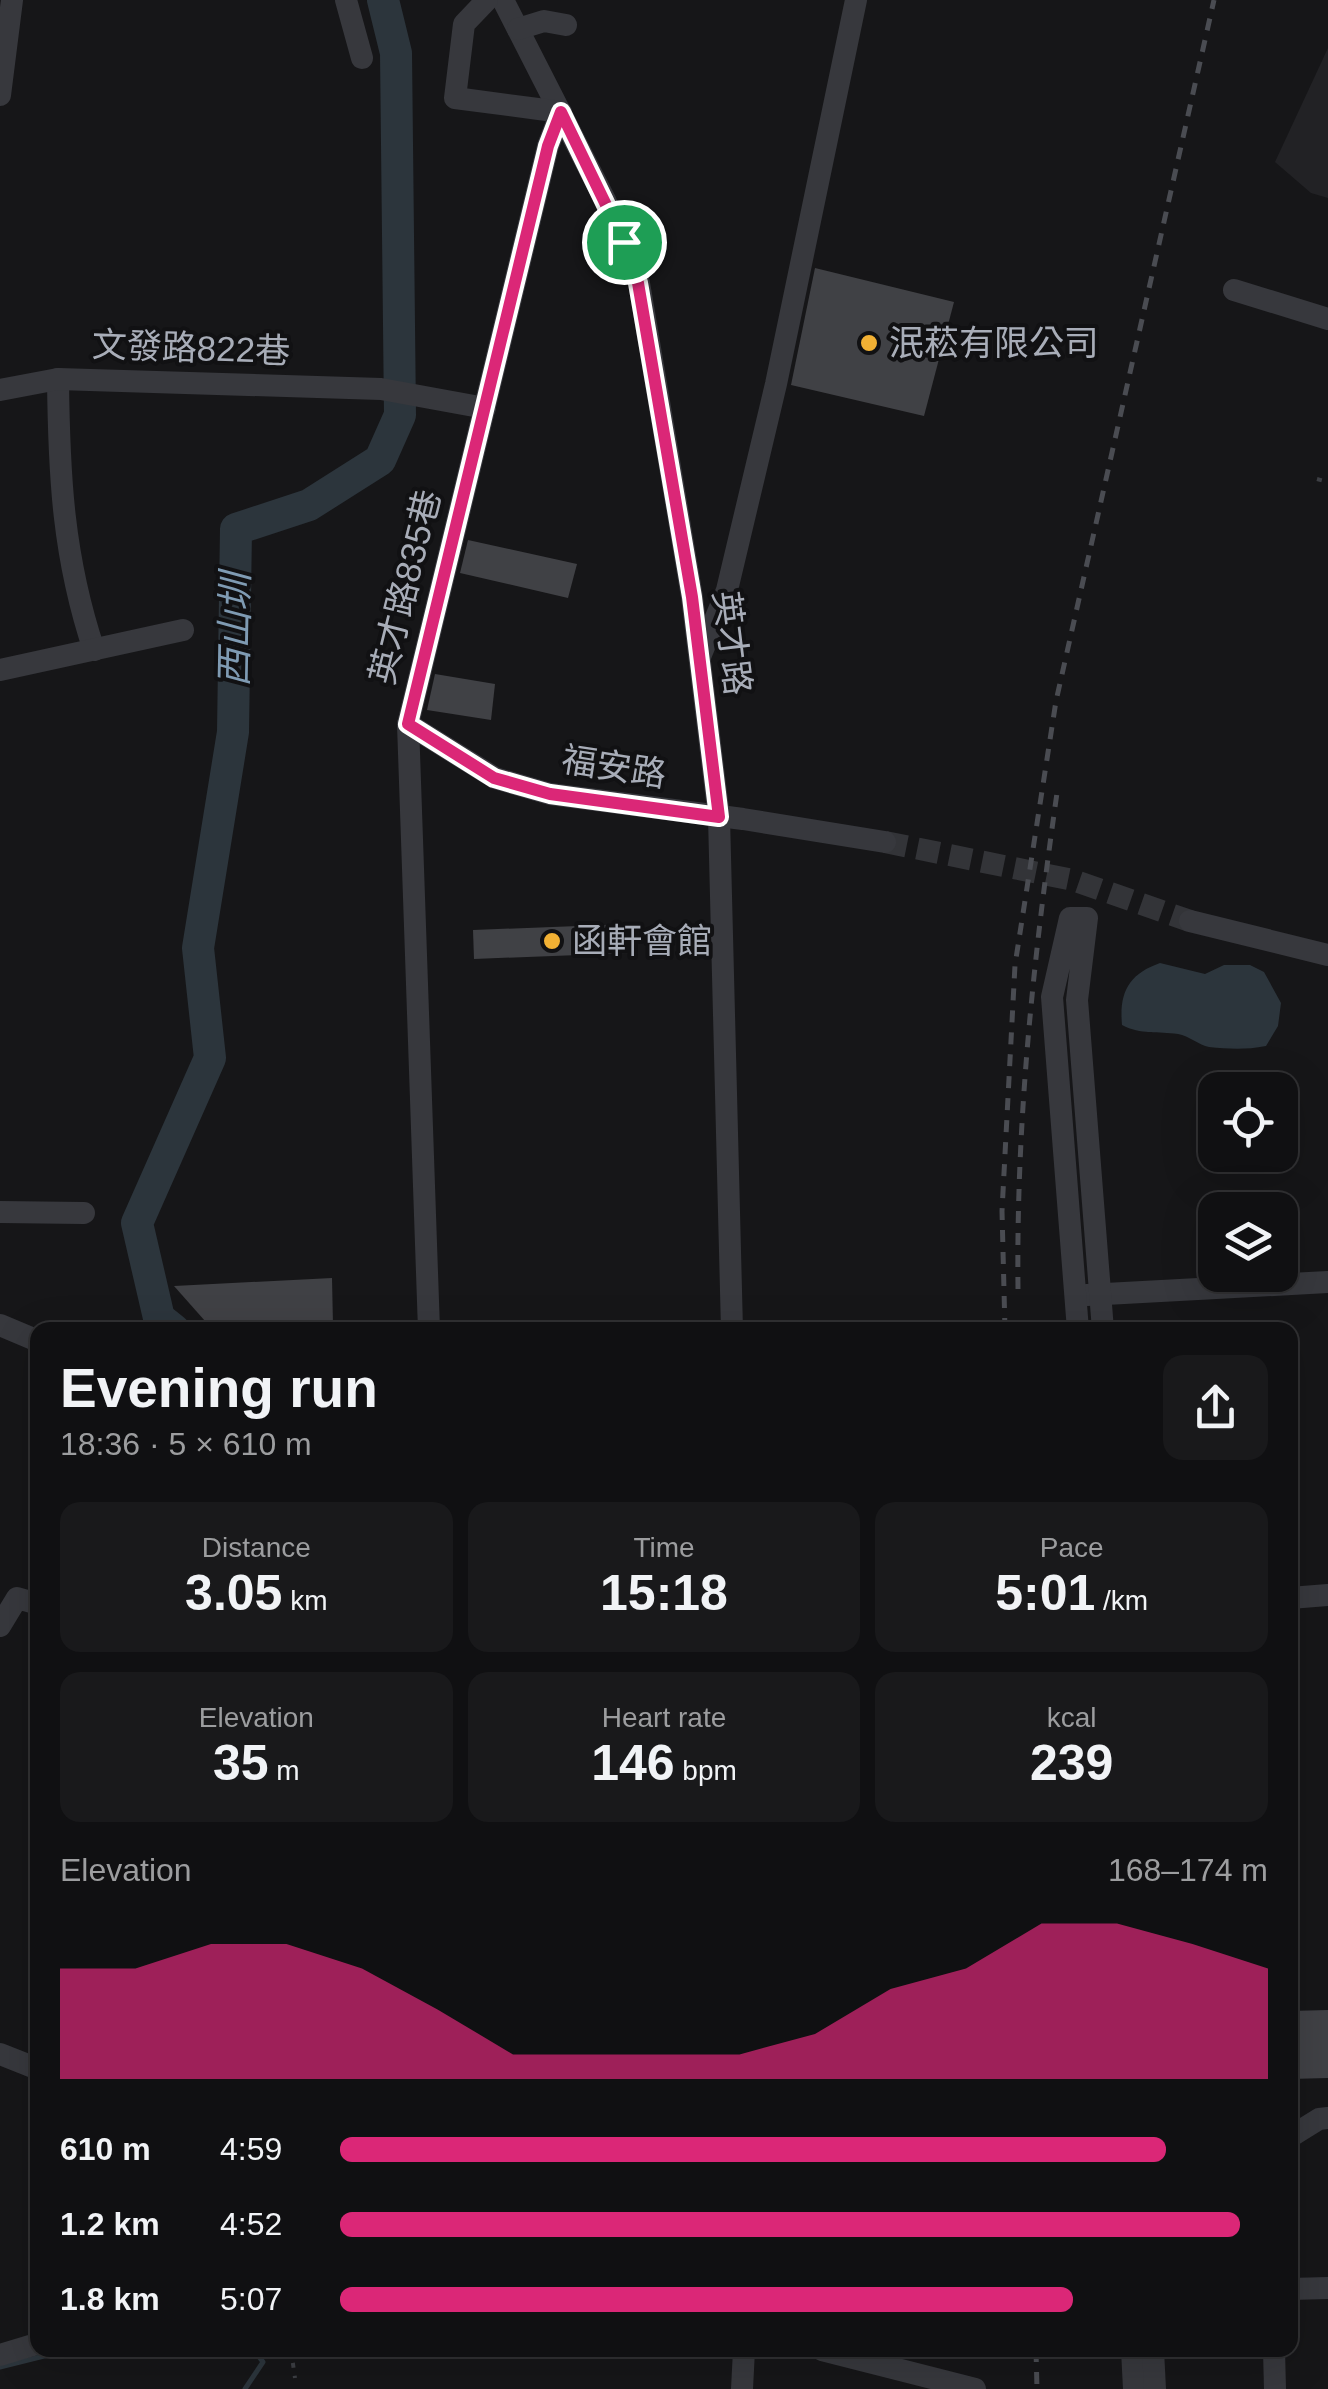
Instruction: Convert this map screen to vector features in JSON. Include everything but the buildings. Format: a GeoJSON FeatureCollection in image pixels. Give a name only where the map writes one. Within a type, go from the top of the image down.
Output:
{"type":"FeatureCollection","features":[{"type":"Feature","properties":{"kind":"street"},"geometry":{"type":"LineString","coordinates":[[0,95],[12,0]]}},
{"type":"Feature","properties":{"kind":"street"},"geometry":{"type":"LineString","coordinates":[[346,0],[362,58]]}},
{"type":"Feature","properties":{"kind":"street"},"geometry":{"type":"LineString","coordinates":[[486,0],[464,24],[455,98],[561,112]]}},
{"type":"Feature","properties":{"kind":"street","name":"英才路"},"geometry":{"type":"LineString","coordinates":[[503,0],[624,242],[638,283],[692,597],[719,817],[732,1322]]}},
{"type":"Feature","properties":{"kind":"street"},"geometry":{"type":"LineString","coordinates":[[698,660],[732,572],[776,384],[856,0]]}},
{"type":"Feature","properties":{"kind":"street"},"geometry":{"type":"LineString","coordinates":[[518,29],[544,21],[566,25]]}},
{"type":"Feature","properties":{"kind":"street","name":"英才路835巷"},"geometry":{"type":"LineString","coordinates":[[429,1322],[408,724],[548,146],[561,112]]}},
{"type":"Feature","properties":{"kind":"street"},"geometry":{"type":"LineString","coordinates":[[1234,290],[1328,319]]}},
{"type":"Feature","properties":{"kind":"street"},"geometry":{"type":"LineString","coordinates":[[58,380],[59,482],[77,600],[94,650]]}},
{"type":"Feature","properties":{"kind":"street","name":"文發路822巷"},"geometry":{"type":"LineString","coordinates":[[0,390],[58,380],[380,388],[485,408]]}},
{"type":"Feature","properties":{"kind":"street"},"geometry":{"type":"LineString","coordinates":[[0,670],[183,630]]}},
{"type":"Feature","properties":{"kind":"street","name":"福安路"},"geometry":{"type":"LineString","coordinates":[[408,724],[494,778],[550,794],[884,842]]}},
{"type":"Feature","properties":{"kind":"street"},"geometry":{"type":"LineString","coordinates":[[1078,1322],[1052,997],[1070,918],[1087,918],[1077,1000],[1102,1322]]}},
{"type":"Feature","properties":{"kind":"street"},"geometry":{"type":"LineString","coordinates":[[1190,921],[1328,955]]}},
{"type":"Feature","properties":{"kind":"street"},"geometry":{"type":"LineString","coordinates":[[0,1212],[84,1212]]}},
{"type":"Feature","properties":{"kind":"street"},"geometry":{"type":"LineString","coordinates":[[1076,1297],[1328,1282]]}},
{"type":"Feature","properties":{"kind":"street"},"geometry":{"type":"LineString","coordinates":[[0,1326],[30,1339]]}},
{"type":"Feature","properties":{"kind":"street"},"geometry":{"type":"LineString","coordinates":[[1298,1597],[1328,1595]]}},
{"type":"Feature","properties":{"kind":"street"},"geometry":{"type":"LineString","coordinates":[[0,1626],[16,1598],[30,1602]]}},
{"type":"Feature","properties":{"kind":"street"},"geometry":{"type":"LineString","coordinates":[[0,2054],[30,2066]]}},
{"type":"Feature","properties":{"kind":"street"},"geometry":{"type":"LineString","coordinates":[[1298,2132],[1319,2118],[1328,2118]]}},
{"type":"Feature","properties":{"kind":"street"},"geometry":{"type":"LineString","coordinates":[[1298,2290],[1328,2288]]}},
{"type":"Feature","properties":{"kind":"street"},"geometry":{"type":"LineString","coordinates":[[0,2355],[30,2344]]}},
{"type":"Feature","properties":{"kind":"street"},"geometry":{"type":"LineString","coordinates":[[742,2389],[744,2357]]}},
{"type":"Feature","properties":{"kind":"street"},"geometry":{"type":"LineString","coordinates":[[849,2357],[975,2389]]}},
{"type":"Feature","properties":{"kind":"street"},"geometry":{"type":"LineString","coordinates":[[1132,2357],[1134,2389]]}},
{"type":"Feature","properties":{"kind":"street"},"geometry":{"type":"LineString","coordinates":[[1153,2357],[1155,2389]]}},
{"type":"Feature","properties":{"kind":"street"},"geometry":{"type":"LineString","coordinates":[[1274,2357],[1275,2389]]}},
{"type":"Feature","properties":{"kind":"path"},"geometry":{"type":"LineString","coordinates":[[1317,478],[1328,482]]}},
{"type":"Feature","properties":{"kind":"path"},"geometry":{"type":"LineString","coordinates":[[292,2357],[295,2378]]}},
{"type":"Feature","properties":{"kind":"shaded area"},"geometry":{"type":"Polygon","coordinates":[[[1328,48],[1328,198],[1311,193],[1275,162],[1328,48]]]}},
{"type":"Feature","properties":{"kind":"shaded area"},"geometry":{"type":"Polygon","coordinates":[[[1160,963],[1205,974],[1224,965],[1250,965],[1264,972],[1281,1003],[1278,1026],[1266,1046],[1209,1047],[1178,1034],[1122,1025],[1122,1003],[1128,986],[1149,967],[1160,963]]]}},
{"type":"Feature","properties":{"kind":"waterway","name":"西山圳"},"geometry":{"type":"LineString","coordinates":[[164,1322],[159,1318],[137,1223],[210,1058],[198,948],[233,732],[236,529],[309,505],[380,460],[400,415],[396,53],[383,0]]}},
{"type":"Feature","properties":{"kind":"waterway"},"geometry":{"type":"LineString","coordinates":[[0,2367],[40,2357]]}},
{"type":"Feature","properties":{"kind":"waterway"},"geometry":{"type":"LineString","coordinates":[[245,2389],[263,2362],[259,2357]]}},
{"type":"Feature","properties":{"kind":"tunnel"},"geometry":{"type":"LineString","coordinates":[[885,842],[1073,880],[1190,921]]}},
{"type":"Feature","properties":{"kind":"railway"},"geometry":{"type":"LineString","coordinates":[[1005,1322],[1002,1211],[1015,965],[1056,701],[1214,0]]}},
{"type":"Feature","properties":{"kind":"railway"},"geometry":{"type":"LineString","coordinates":[[1018,1289],[1028,1037],[1058,786]]}},
{"type":"Feature","properties":{"kind":"railway"},"geometry":{"type":"LineString","coordinates":[[1036,2357],[1037,2389]]}},
{"type":"Feature","properties":{"kind":"place","name":"泯菘有限公司"},"geometry":{"type":"Point","coordinates":[869,343]}},
{"type":"Feature","properties":{"kind":"place","name":"函軒會館"},"geometry":{"type":"Point","coordinates":[552,941]}},
{"type":"Feature","properties":{"kind":"route"},"geometry":{"type":"LineString","coordinates":[[561,112],[624,242],[638,283],[692,597],[719,817],[550,794],[494,778],[408,724],[548,146],[561,112]]}}]}
